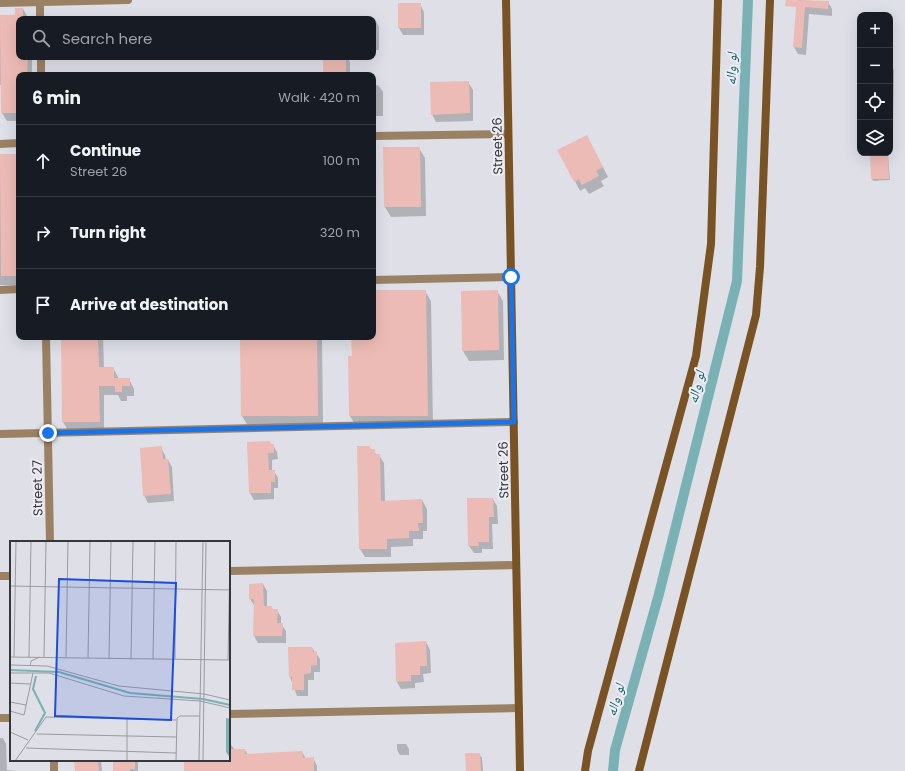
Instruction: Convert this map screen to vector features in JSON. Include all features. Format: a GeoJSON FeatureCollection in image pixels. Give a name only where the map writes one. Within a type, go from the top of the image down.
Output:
{"type":"FeatureCollection","features":[{"type":"Feature","properties":{"kind":"street"},"geometry":{"type":"LineString","coordinates":[[0,3],[128,0]]}},
{"type":"Feature","properties":{"kind":"street","name":"Street 26"},"geometry":{"type":"LineString","coordinates":[[506,0],[520,771]]}},
{"type":"Feature","properties":{"kind":"street"},"geometry":{"type":"LineString","coordinates":[[585,771],[588,751],[696,356],[711,244],[718,0]]}},
{"type":"Feature","properties":{"kind":"street"},"geometry":{"type":"LineString","coordinates":[[639,771],[756,315],[760,267],[770,0]]}},
{"type":"Feature","properties":{"kind":"street"},"geometry":{"type":"LineString","coordinates":[[40,1],[40,16]]}},
{"type":"Feature","properties":{"kind":"street"},"geometry":{"type":"LineString","coordinates":[[41,60],[41,72]]}},
{"type":"Feature","properties":{"kind":"street"},"geometry":{"type":"LineString","coordinates":[[376,136],[508,134]]}},
{"type":"Feature","properties":{"kind":"street"},"geometry":{"type":"LineString","coordinates":[[0,144],[16,144]]}},
{"type":"Feature","properties":{"kind":"street"},"geometry":{"type":"LineString","coordinates":[[376,280],[511,277]]}},
{"type":"Feature","properties":{"kind":"street"},"geometry":{"type":"LineString","coordinates":[[0,290],[16,289]]}},
{"type":"Feature","properties":{"kind":"street","name":"Street 27"},"geometry":{"type":"LineString","coordinates":[[46,340],[50,541]]}},
{"type":"Feature","properties":{"kind":"street"},"geometry":{"type":"LineString","coordinates":[[0,434],[514,422]]}},
{"type":"Feature","properties":{"kind":"street"},"geometry":{"type":"LineString","coordinates":[[230,571],[516,565]]}},
{"type":"Feature","properties":{"kind":"street"},"geometry":{"type":"LineString","coordinates":[[230,714],[519,708]]}},
{"type":"Feature","properties":{"kind":"building"},"geometry":{"type":"Polygon","coordinates":[[[786,0],[829,1],[828,9],[805,7],[802,48],[793,47],[796,7],[785,6],[786,0]]]}},
{"type":"Feature","properties":{"kind":"building"},"geometry":{"type":"Polygon","coordinates":[[[398,3],[421,3],[421,28],[398,28],[398,3]]]}},
{"type":"Feature","properties":{"kind":"building"},"geometry":{"type":"Polygon","coordinates":[[[15,8],[23,8],[23,16],[16,16],[16,60],[28,60],[27,72],[16,72],[16,113],[1,113],[0,15],[15,15],[15,8]]]}},
{"type":"Feature","properties":{"kind":"building"},"geometry":{"type":"Polygon","coordinates":[[[323,60],[346,60],[346,72],[323,72],[323,60]]]}},
{"type":"Feature","properties":{"kind":"building"},"geometry":{"type":"Polygon","coordinates":[[[469,81],[470,113],[431,115],[430,82],[469,81]]]}},
{"type":"Feature","properties":{"kind":"building"},"geometry":{"type":"Polygon","coordinates":[[[587,135],[603,167],[596,171],[599,176],[582,185],[579,179],[574,182],[557,150],[587,135]]]}},
{"type":"Feature","properties":{"kind":"building"},"geometry":{"type":"Polygon","coordinates":[[[383,147],[420,147],[421,207],[384,207],[383,147]]]}},
{"type":"Feature","properties":{"kind":"building"},"geometry":{"type":"Polygon","coordinates":[[[0,154],[16,154],[16,276],[1,276],[0,154]]]}},
{"type":"Feature","properties":{"kind":"building"},"geometry":{"type":"Polygon","coordinates":[[[870,156],[888,156],[889,179],[871,179],[870,156]]]}},
{"type":"Feature","properties":{"kind":"building"},"geometry":{"type":"Polygon","coordinates":[[[376,290],[426,290],[428,416],[349,416],[348,356],[352,356],[351,340],[376,340],[376,290]]]}},
{"type":"Feature","properties":{"kind":"building"},"geometry":{"type":"Polygon","coordinates":[[[498,290],[499,350],[462,351],[461,291],[498,290]]]}},
{"type":"Feature","properties":{"kind":"building"},"geometry":{"type":"Polygon","coordinates":[[[61,340],[98,340],[99,367],[114,367],[114,378],[130,378],[130,386],[122,386],[122,392],[115,392],[115,386],[99,386],[100,422],[62,422],[61,340]]]}},
{"type":"Feature","properties":{"kind":"building"},"geometry":{"type":"Polygon","coordinates":[[[240,340],[317,340],[318,416],[241,416],[240,340]]]}},
{"type":"Feature","properties":{"kind":"building"},"geometry":{"type":"Polygon","coordinates":[[[270,441],[271,444],[274,444],[274,453],[268,453],[269,470],[275,470],[275,482],[271,482],[271,493],[249,493],[247,442],[270,441]]]}},
{"type":"Feature","properties":{"kind":"building"},"geometry":{"type":"Polygon","coordinates":[[[162,446],[163,459],[168,459],[171,494],[143,496],[140,448],[162,446]]]}},
{"type":"Feature","properties":{"kind":"building"},"geometry":{"type":"Polygon","coordinates":[[[357,446],[370,446],[370,449],[375,449],[375,454],[380,454],[381,501],[422,499],[423,523],[418,523],[419,531],[409,531],[409,538],[387,539],[387,549],[359,549],[357,446]]]}},
{"type":"Feature","properties":{"kind":"building"},"geometry":{"type":"Polygon","coordinates":[[[467,498],[493,498],[494,517],[489,517],[489,542],[478,542],[479,546],[468,546],[467,498]]]}},
{"type":"Feature","properties":{"kind":"building"},"geometry":{"type":"Polygon","coordinates":[[[263,583],[264,606],[272,606],[272,609],[278,609],[277,623],[283,623],[282,636],[253,636],[254,599],[249,599],[249,584],[263,583]]]}},
{"type":"Feature","properties":{"kind":"building"},"geometry":{"type":"Polygon","coordinates":[[[426,641],[427,666],[420,666],[420,675],[411,675],[411,681],[396,682],[395,643],[426,641]]]}},
{"type":"Feature","properties":{"kind":"building"},"geometry":{"type":"Polygon","coordinates":[[[288,647],[312,647],[313,652],[317,651],[317,665],[311,666],[311,673],[304,674],[304,690],[292,690],[292,677],[289,677],[288,647]]]}},
{"type":"Feature","properties":{"kind":"building"},"geometry":{"type":"Polygon","coordinates":[[[230,749],[245,749],[245,754],[302,751],[303,758],[314,757],[314,771],[184,771],[184,761],[230,761],[230,749]]]}},
{"type":"Feature","properties":{"kind":"building"},"geometry":{"type":"Polygon","coordinates":[[[465,753],[480,753],[481,771],[466,771],[465,753]]]}},
{"type":"Feature","properties":{"kind":"building"},"geometry":{"type":"Polygon","coordinates":[[[74,761],[98,761],[99,771],[75,771],[74,761]]]}},
{"type":"Feature","properties":{"kind":"building"},"geometry":{"type":"Polygon","coordinates":[[[113,761],[135,761],[135,769],[130,769],[130,771],[113,771],[113,761]]]}},
{"type":"Feature","properties":{"kind":"waterway","name":"لو واله"},"geometry":{"type":"LineString","coordinates":[[613,771],[615,750],[659,594],[737,281],[748,0]]}},
{"type":"Feature","properties":{"kind":"route"},"geometry":{"type":"LineString","coordinates":[[48,433],[514,422],[511,277]]}}]}
